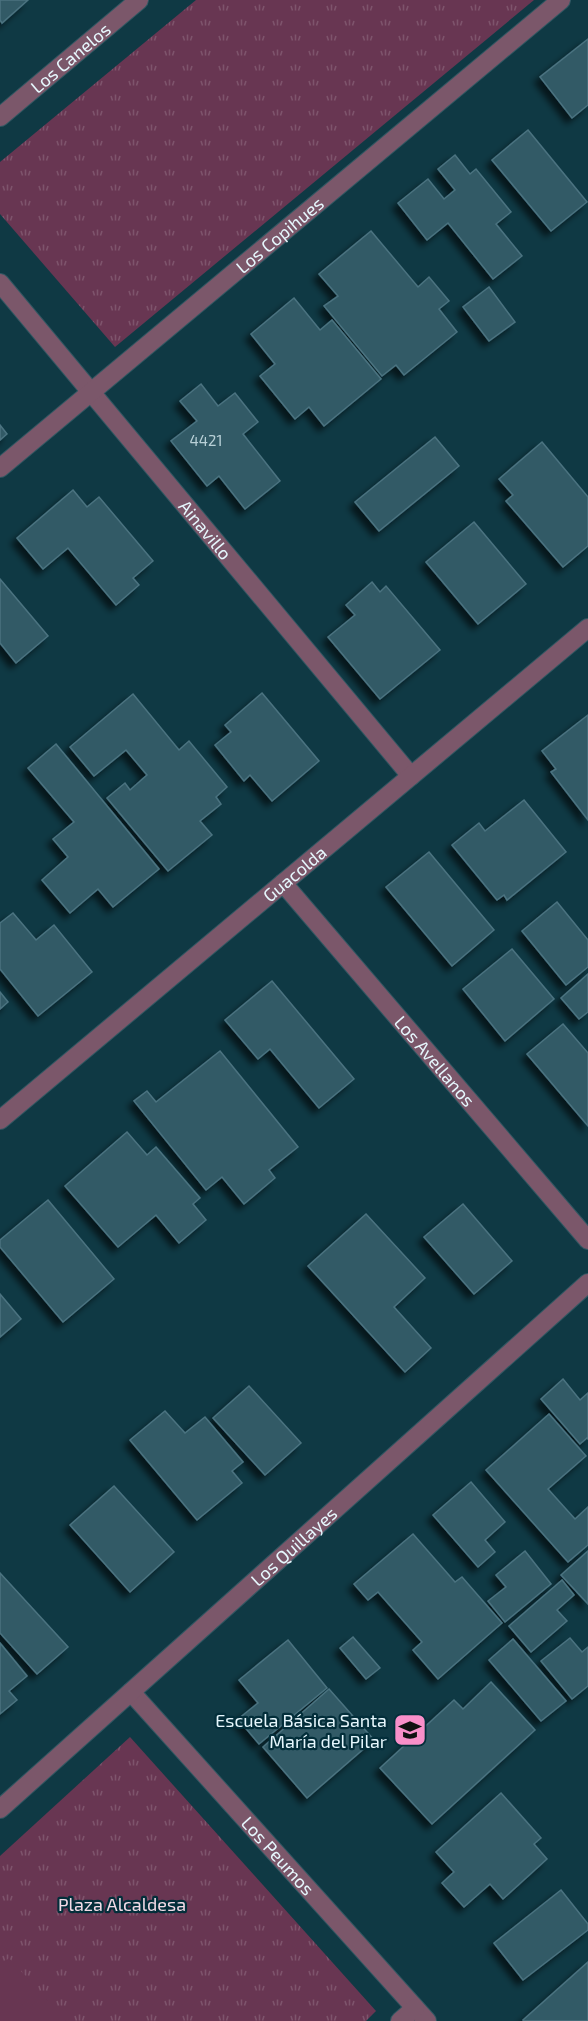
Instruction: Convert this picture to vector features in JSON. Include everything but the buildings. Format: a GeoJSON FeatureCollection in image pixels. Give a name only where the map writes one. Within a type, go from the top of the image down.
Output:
{"type":"FeatureCollection","features":[{"type":"Feature","properties":{"kind":"street","name":"Los Canelos"},"geometry":{"type":"LineString","coordinates":[[0,117],[139,0]]}},
{"type":"Feature","properties":{"kind":"street","name":"Los Copihues"},"geometry":{"type":"LineString","coordinates":[[0,468],[561,0]]}},
{"type":"Feature","properties":{"kind":"street","name":"Ainavillo"},"geometry":{"type":"LineString","coordinates":[[0,283],[411,776]]}},
{"type":"Feature","properties":{"kind":"street","name":"Guacolda"},"geometry":{"type":"LineString","coordinates":[[0,1120],[588,628]]}},
{"type":"Feature","properties":{"kind":"street","name":"Los Avellanos"},"geometry":{"type":"LineString","coordinates":[[283,883],[588,1240]]}},
{"type":"Feature","properties":{"kind":"street","name":"Los Quillayes"},"geometry":{"type":"LineString","coordinates":[[0,1809],[588,1283]]}},
{"type":"Feature","properties":{"kind":"street","name":"Los Peumos"},"geometry":{"type":"LineString","coordinates":[[131,1692],[421,2014]]}},
{"type":"Feature","properties":{"kind":"street"},"geometry":{"type":"LineString","coordinates":[[400,2021],[421,2014]]}},
{"type":"Feature","properties":{"kind":"green space"},"geometry":{"type":"Polygon","coordinates":[[[196,0],[534,0],[115,347],[0,214],[0,162],[196,0]]]}},
{"type":"Feature","properties":{"kind":"green space","name":"Plaza Alcaldesa"},"geometry":{"type":"Polygon","coordinates":[[[130,1737],[376,2011],[366,2021],[0,2021],[0,1856],[130,1737]]]}},
{"type":"Feature","properties":{"kind":"green space"},"geometry":{"type":"Polygon","coordinates":[[[9,1958],[66,2021],[0,2021],[0,1966],[9,1958]]]}},
{"type":"Feature","properties":{"kind":"place","name":"Escuela Básica Santa María del Pilar"},"geometry":{"type":"Point","coordinates":[410,1730]}}]}
